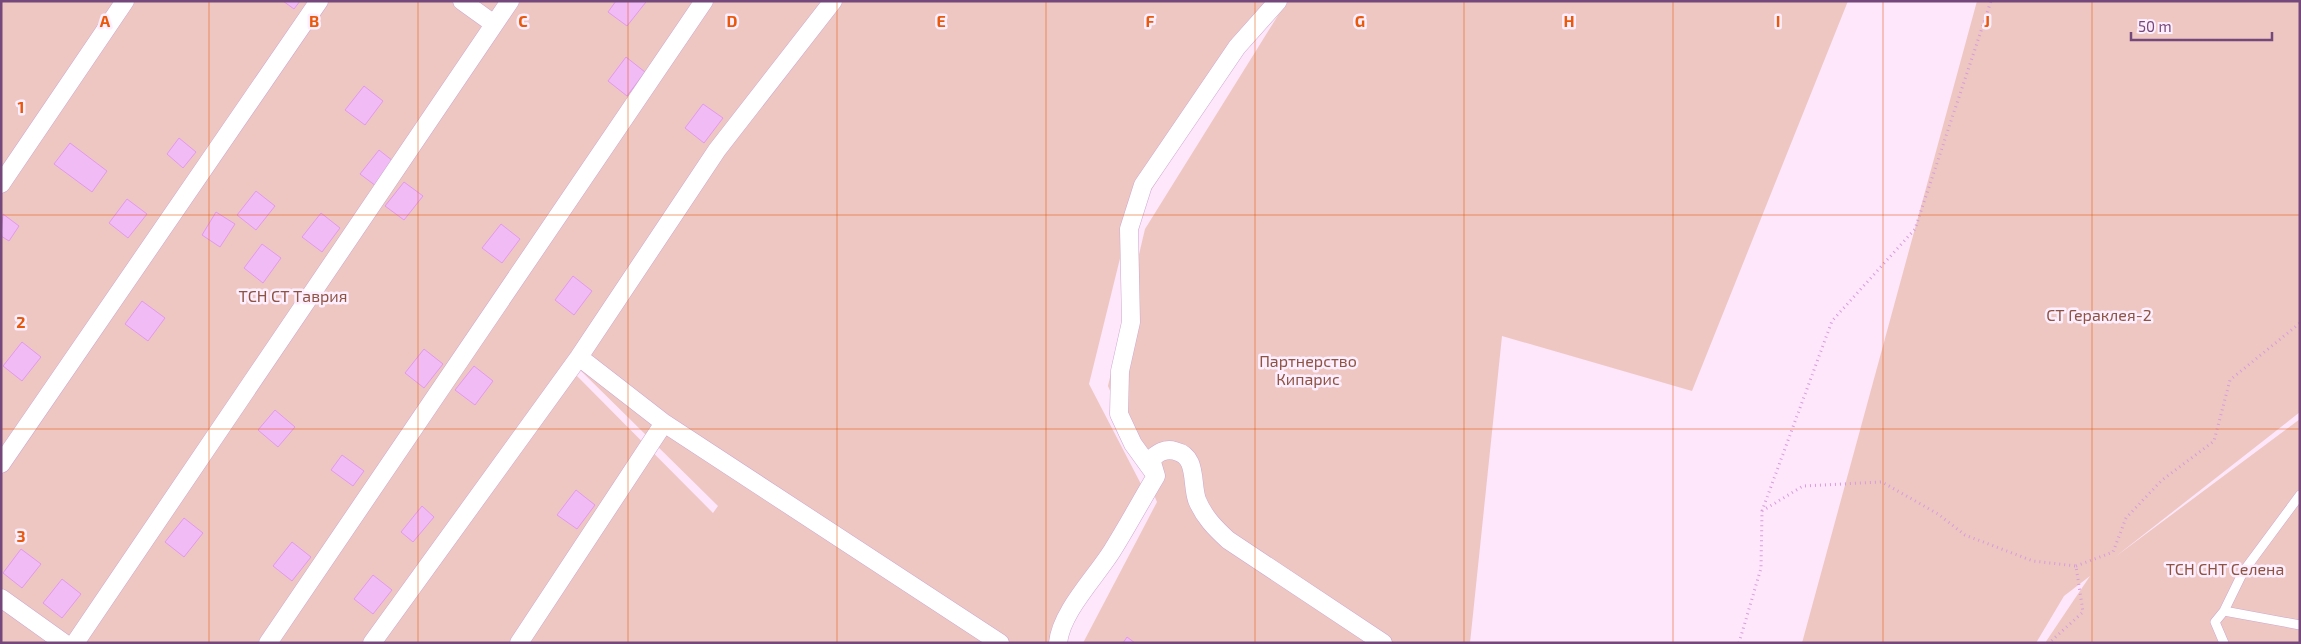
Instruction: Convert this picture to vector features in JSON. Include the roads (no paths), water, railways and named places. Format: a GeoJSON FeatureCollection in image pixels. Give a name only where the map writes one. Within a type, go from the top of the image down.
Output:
{"type":"FeatureCollection","features":[{"type":"Feature","properties":{"kind":"street"},"geometry":{"type":"LineString","coordinates":[[1,184],[125,1]]}},
{"type":"Feature","properties":{"kind":"street"},"geometry":{"type":"LineString","coordinates":[[1,464],[319,1]]}},
{"type":"Feature","properties":{"kind":"street"},"geometry":{"type":"LineString","coordinates":[[462,1],[494,24]]}},
{"type":"Feature","properties":{"kind":"street"},"geometry":{"type":"LineString","coordinates":[[76,643],[510,1]]}},
{"type":"Feature","properties":{"kind":"street"},"geometry":{"type":"LineString","coordinates":[[268,643],[704,1]]}},
{"type":"Feature","properties":{"kind":"street"},"geometry":{"type":"LineString","coordinates":[[372,643],[579,357],[717,150],[833,1]]}},
{"type":"Feature","properties":{"kind":"street"},"geometry":{"type":"LineString","coordinates":[[1156,476],[1133,444],[1119,414],[1120,371],[1131,322],[1130,228],[1143,185],[1237,47],[1278,1]]}},
{"type":"Feature","properties":{"kind":"street"},"geometry":{"type":"LineString","coordinates":[[579,357],[664,423],[1000,643]]}},
{"type":"Feature","properties":{"kind":"street"},"geometry":{"type":"LineString","coordinates":[[519,643],[664,423]]}},
{"type":"Feature","properties":{"kind":"street"},"geometry":{"type":"LineString","coordinates":[[1058,643],[1059,632],[1066,618],[1111,552],[1156,476],[1151,459],[1156,454],[1170,450],[1183,454],[1192,466],[1197,499],[1209,522],[1228,540],[1383,643]]}},
{"type":"Feature","properties":{"kind":"street"},"geometry":{"type":"LineString","coordinates":[[1,598],[64,643]]}},
{"type":"Feature","properties":{"kind":"lane"},"geometry":{"type":"LineString","coordinates":[[2224,643],[2215,622],[2224,611],[2243,572],[2300,495]]}},
{"type":"Feature","properties":{"kind":"lane"},"geometry":{"type":"LineString","coordinates":[[2224,611],[2300,625]]}},
{"type":"Feature","properties":{"kind":"park label","name":"ТСН СТ Таврия"},"geometry":{"type":"Point","coordinates":[293,295]}},
{"type":"Feature","properties":{"kind":"park label","name":"СТ Гераклея-2"},"geometry":{"type":"Point","coordinates":[2099,314]}},
{"type":"Feature","properties":{"kind":"park label","name":"Партнерство Кипарис"},"geometry":{"type":"Point","coordinates":[1308,369]}},
{"type":"Feature","properties":{"kind":"park label","name":"ТСН СНТ Селена"},"geometry":{"type":"Point","coordinates":[2225,568]}}]}
